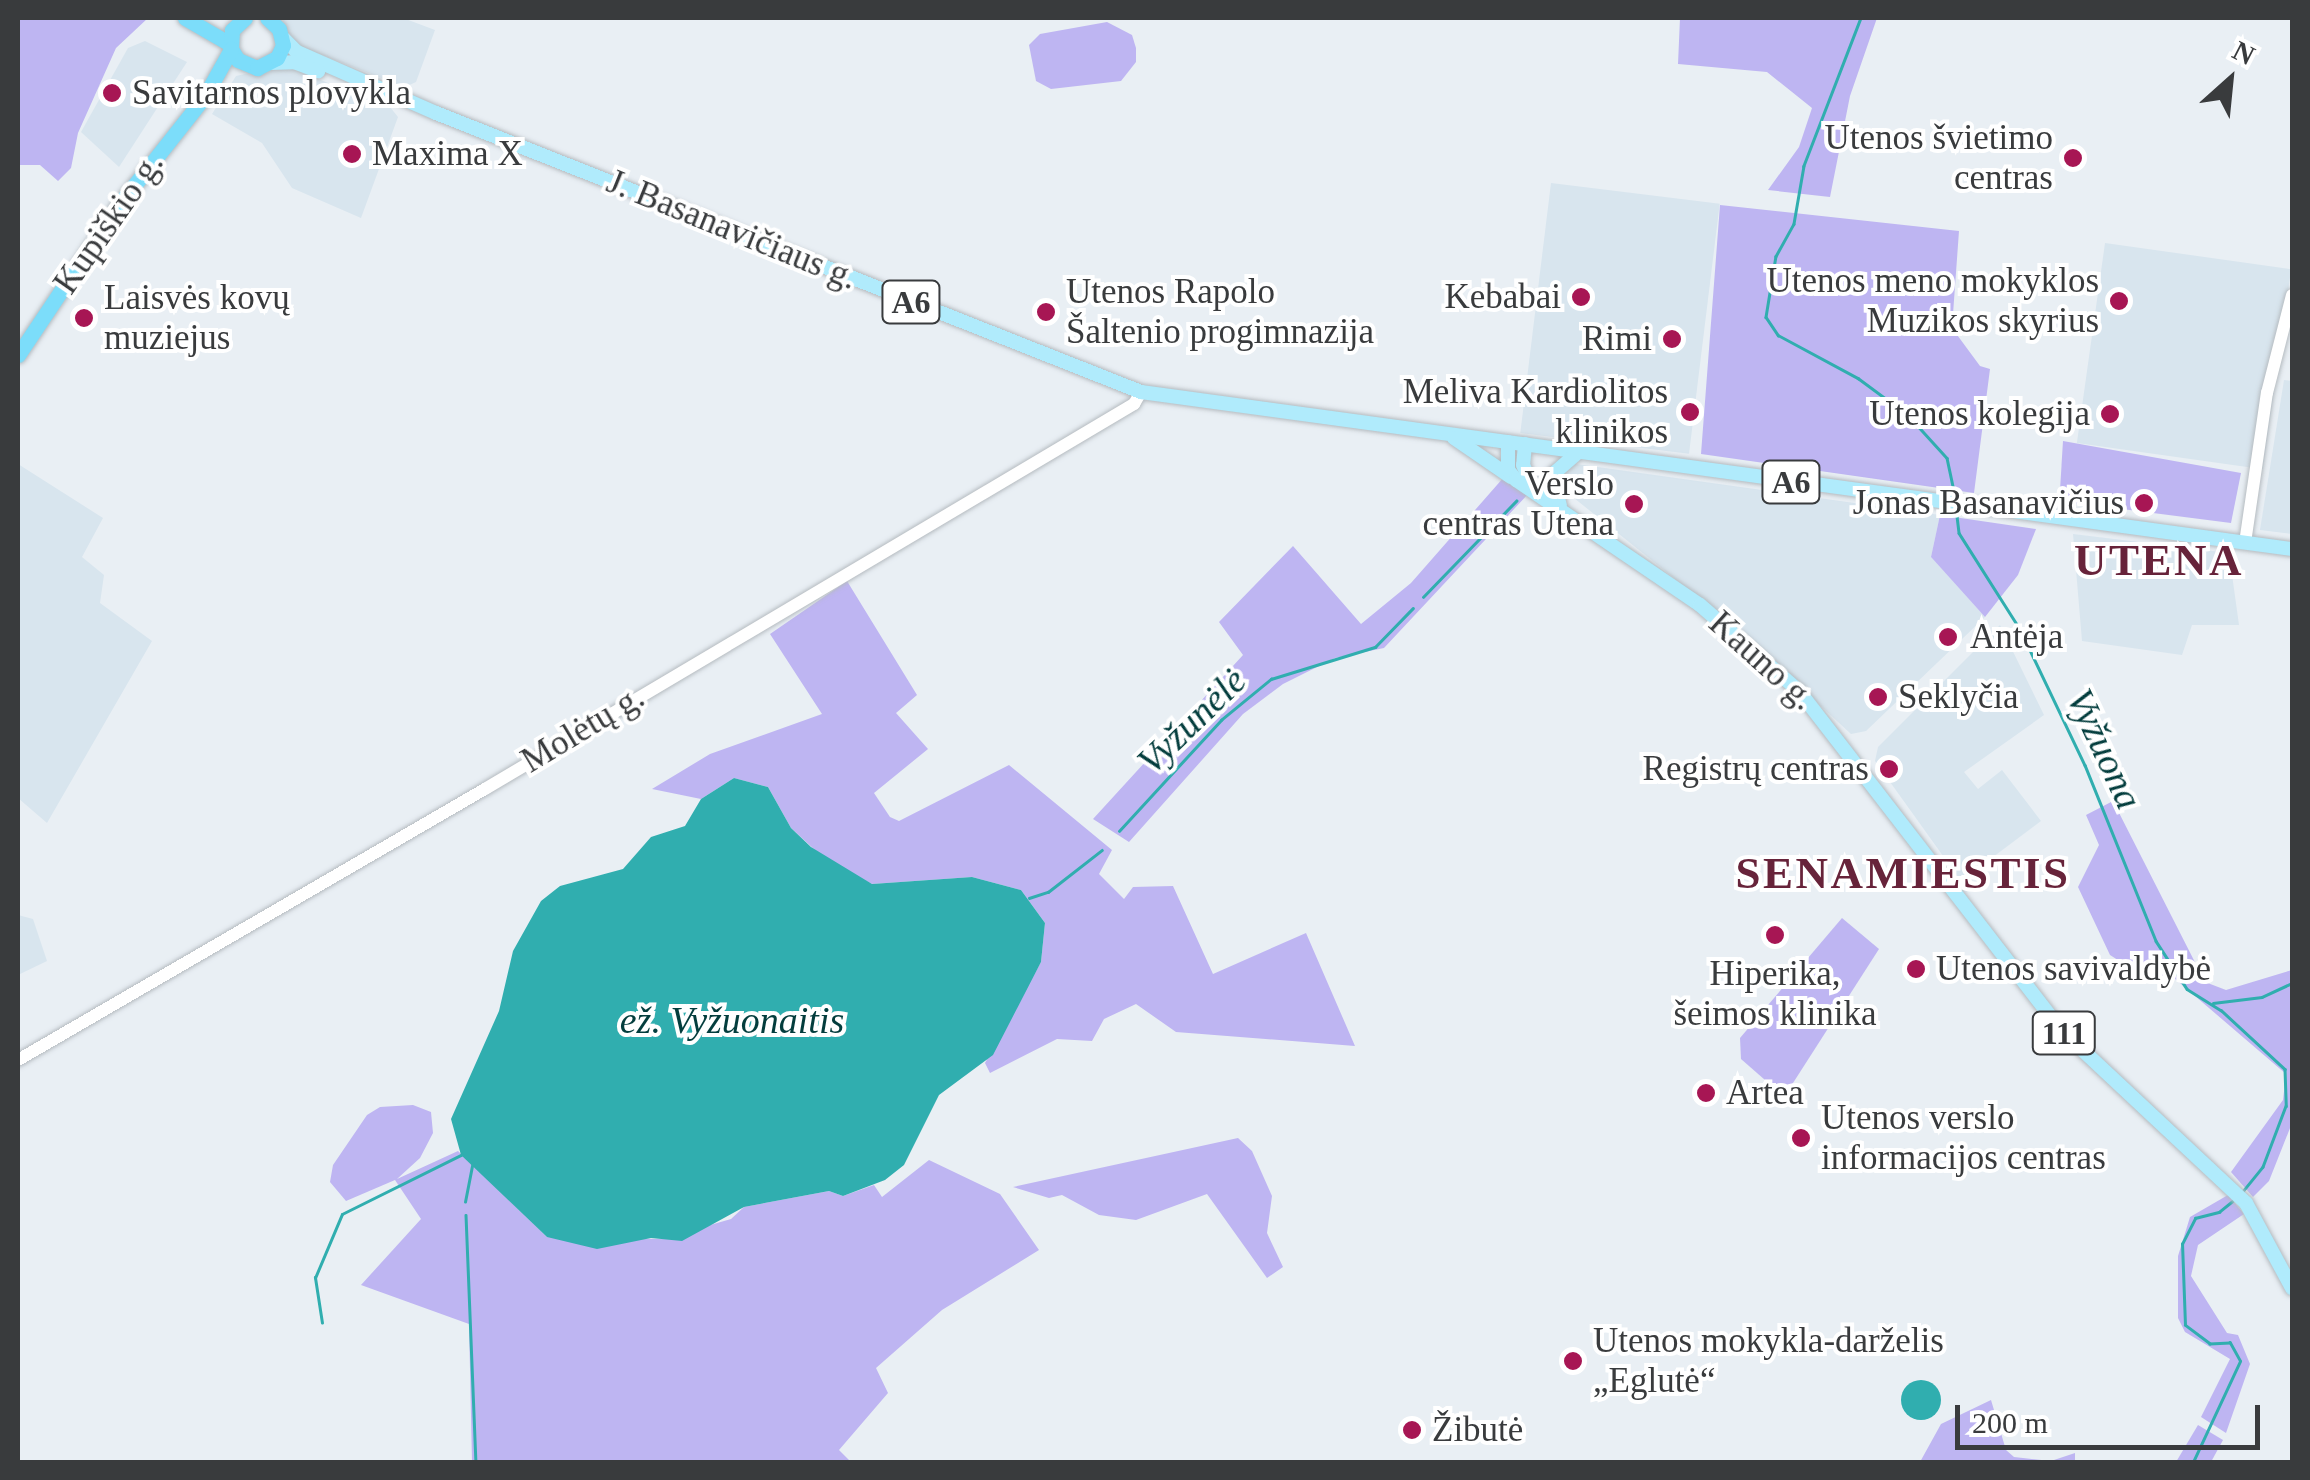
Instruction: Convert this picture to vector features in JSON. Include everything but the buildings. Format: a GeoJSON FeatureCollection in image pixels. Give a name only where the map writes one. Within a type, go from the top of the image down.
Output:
{"type":"FeatureCollection","features":[{"type":"Feature","properties":{"kind":"highway"},"geometry":{"type":"LineString","coordinates":[[185,18],[230,46],[250,67],[271,63],[277,25]]}},
{"type":"Feature","properties":{"kind":"highway"},"geometry":{"type":"LineString","coordinates":[[209,18],[243,18]]}},
{"type":"Feature","properties":{"kind":"highway","name":"Kupiškio g."},"geometry":{"type":"LineString","coordinates":[[18,354],[117,207],[205,96],[243,18]]}},
{"type":"Feature","properties":{"kind":"highway","name":"Kupiškio g."},"geometry":{"type":"LineString","coordinates":[[205,96],[250,67]]}},
{"type":"Feature","properties":{"kind":"main road","name":"J. Basanavičiaus g."},"geometry":{"type":"LineString","coordinates":[[277,25],[297,52],[415,104],[1142,392],[2292,548]]}},
{"type":"Feature","properties":{"kind":"main road","name":"J. Basanavičiaus g."},"geometry":{"type":"LineString","coordinates":[[271,63],[294,62],[415,104]]}},
{"type":"Feature","properties":{"kind":"main road","name":"Kauno g."},"geometry":{"type":"LineString","coordinates":[[1450,435],[1700,605],[1799,691],[2062,1031],[2246,1203],[2292,1288]]}},
{"type":"Feature","properties":{"kind":"main road"},"geometry":{"type":"LineString","coordinates":[[1508,442],[1508,470],[1516,480]]}},
{"type":"Feature","properties":{"kind":"main road"},"geometry":{"type":"LineString","coordinates":[[1525,444],[1523,465],[1536,492]]}},
{"type":"Feature","properties":{"kind":"main road"},"geometry":{"type":"LineString","coordinates":[[1560,507],[1552,475],[1578,452]]}},
{"type":"Feature","properties":{"kind":"street"},"geometry":{"type":"LineString","coordinates":[[2244,542],[2268,393],[2292,295]]}},
{"type":"Feature","properties":{"kind":"street","name":"Molėtų g."},"geometry":{"type":"LineString","coordinates":[[18,1060],[1084,434],[1134,404],[1142,392]]}},
{"type":"Feature","properties":{"kind":"shaded area"},"geometry":{"type":"Polygon","coordinates":[[[18,18],[148,18],[116,48],[78,133],[71,168],[58,181],[40,165],[18,165],[18,18]]]}},
{"type":"Feature","properties":{"kind":"shaded area"},"geometry":{"type":"Polygon","coordinates":[[[282,18],[403,18],[435,30],[416,82],[405,87],[291,43],[282,18]]]}},
{"type":"Feature","properties":{"kind":"shaded area"},"geometry":{"type":"Polygon","coordinates":[[[1680,18],[1877,18],[1850,96],[1830,197],[1768,190],[1799,147],[1812,108],[1767,72],[1678,64],[1680,18]]]}},
{"type":"Feature","properties":{"kind":"shaded area"},"geometry":{"type":"Polygon","coordinates":[[[1107,22],[1132,35],[1136,48],[1136,62],[1121,81],[1051,89],[1036,81],[1029,45],[1040,34],[1107,22]]]}},
{"type":"Feature","properties":{"kind":"shaded area"},"geometry":{"type":"Polygon","coordinates":[[[145,41],[187,62],[119,167],[81,132],[128,48],[145,41]]]}},
{"type":"Feature","properties":{"kind":"shaded area"},"geometry":{"type":"Polygon","coordinates":[[[282,65],[390,107],[398,117],[361,218],[292,188],[262,143],[212,114],[236,76],[282,65]]]}},
{"type":"Feature","properties":{"kind":"shaded area"},"geometry":{"type":"Polygon","coordinates":[[[1551,183],[1720,204],[1689,454],[1520,433],[1551,183]]]}},
{"type":"Feature","properties":{"kind":"shaded area"},"geometry":{"type":"Polygon","coordinates":[[[1720,205],[1959,231],[1952,328],[1980,366],[1990,369],[1974,493],[1701,454],[1720,205]]]}},
{"type":"Feature","properties":{"kind":"shaded area"},"geometry":{"type":"Polygon","coordinates":[[[2105,243],[2291,269],[2263,469],[2077,443],[2105,243]]]}},
{"type":"Feature","properties":{"kind":"shaded area"},"geometry":{"type":"Polygon","coordinates":[[[2284,380],[2292,381],[2292,534],[2260,530],[2284,380]]]}},
{"type":"Feature","properties":{"kind":"shaded area"},"geometry":{"type":"Polygon","coordinates":[[[2063,441],[2241,473],[2231,523],[2075,503],[2060,490],[2063,441]]]}},
{"type":"Feature","properties":{"kind":"shaded area"},"geometry":{"type":"Polygon","coordinates":[[[18,464],[103,518],[82,557],[104,575],[100,603],[152,641],[47,823],[18,798],[18,464]]]}},
{"type":"Feature","properties":{"kind":"shaded area"},"geometry":{"type":"Polygon","coordinates":[[[1567,465],[1940,515],[1931,557],[1985,617],[1866,731],[1851,734],[1734,626],[1559,486],[1567,465]]]}},
{"type":"Feature","properties":{"kind":"shaded area"},"geometry":{"type":"Polygon","coordinates":[[[1504,477],[1529,493],[1384,648],[1335,658],[1283,684],[1243,714],[1129,842],[1093,819],[1243,655],[1219,622],[1293,546],[1361,624],[1411,583],[1504,477]]]}},
{"type":"Feature","properties":{"kind":"shaded area"},"geometry":{"type":"Polygon","coordinates":[[[1940,515],[2036,529],[2018,575],[1985,617],[1931,557],[1940,515]]]}},
{"type":"Feature","properties":{"kind":"shaded area"},"geometry":{"type":"Polygon","coordinates":[[[2073,534],[2229,553],[2239,625],[2192,625],[2182,655],[2082,641],[2073,534]]]}},
{"type":"Feature","properties":{"kind":"shaded area"},"geometry":{"type":"Polygon","coordinates":[[[847,581],[917,695],[896,713],[928,749],[874,793],[890,817],[899,821],[1009,765],[1112,850],[1099,874],[1124,899],[1133,887],[1173,886],[1213,974],[1306,933],[1355,1046],[1176,1032],[1136,1004],[1104,1019],[1092,1041],[1057,1039],[990,1073],[985,1063],[1041,962],[1045,923],[1021,890],[972,877],[872,884],[829,863],[791,828],[768,787],[734,778],[701,799],[652,789],[710,754],[822,714],[770,634],[847,581]]]}},
{"type":"Feature","properties":{"kind":"shaded area"},"geometry":{"type":"Polygon","coordinates":[[[2000,625],[2044,715],[1964,772],[1978,789],[2002,770],[2041,821],[1961,881],[1875,761],[1878,747],[2000,625]]]}},
{"type":"Feature","properties":{"kind":"shaded area"},"geometry":{"type":"Polygon","coordinates":[[[2113,801],[2205,982],[2226,990],[2292,970],[2292,1123],[2269,1181],[2253,1197],[2231,1172],[2283,1100],[2286,1074],[2174,978],[2146,978],[2110,955],[2078,887],[2099,845],[2086,815],[2113,801]]]}},
{"type":"Feature","properties":{"kind":"shaded area"},"geometry":{"type":"Polygon","coordinates":[[[18,915],[33,919],[47,961],[18,975],[18,915]]]}},
{"type":"Feature","properties":{"kind":"shaded area"},"geometry":{"type":"Polygon","coordinates":[[[1842,918],[1879,949],[1793,1083],[1785,1090],[1773,1087],[1741,1059],[1740,1038],[1842,918]]]}},
{"type":"Feature","properties":{"kind":"shaded area"},"geometry":{"type":"Polygon","coordinates":[[[413,1105],[431,1112],[433,1133],[420,1158],[397,1179],[458,1151],[547,1237],[662,1239],[731,1219],[744,1207],[829,1191],[843,1196],[874,1185],[882,1197],[929,1160],[1000,1194],[1039,1250],[942,1310],[876,1368],[888,1393],[839,1450],[851,1462],[472,1462],[469,1324],[361,1285],[421,1219],[395,1180],[346,1201],[330,1182],[333,1165],[367,1115],[380,1107],[413,1105]]]}},
{"type":"Feature","properties":{"kind":"shaded area"},"geometry":{"type":"Polygon","coordinates":[[[1238,1138],[1252,1151],[1272,1196],[1267,1233],[1283,1267],[1267,1278],[1207,1194],[1136,1220],[1099,1215],[1062,1195],[1049,1198],[1013,1187],[1238,1138]]]}},
{"type":"Feature","properties":{"kind":"shaded area"},"geometry":{"type":"Polygon","coordinates":[[[2228,1195],[2244,1214],[2198,1245],[2191,1276],[2227,1333],[2238,1335],[2250,1364],[2226,1433],[2201,1417],[2230,1359],[2185,1332],[2178,1318],[2178,1256],[2190,1217],[2228,1195]]]}},
{"type":"Feature","properties":{"kind":"shaded area"},"geometry":{"type":"Polygon","coordinates":[[[1991,1400],[2006,1450],[2014,1457],[2051,1461],[2075,1453],[2075,1462],[1920,1462],[1941,1424],[1991,1400]]]}},
{"type":"Feature","properties":{"kind":"shaded area"},"geometry":{"type":"Polygon","coordinates":[[[2198,1425],[2223,1440],[2211,1462],[2176,1462],[2198,1425]]]}},
{"type":"Feature","properties":{"kind":"water","name":"ež. Vyžuonaitis"},"geometry":{"type":"Polygon","coordinates":[[[734,778],[768,787],[791,828],[811,847],[872,884],[972,877],[1021,890],[1045,923],[1041,962],[993,1055],[939,1095],[904,1165],[885,1180],[843,1196],[829,1191],[744,1207],[682,1241],[651,1238],[597,1249],[547,1237],[461,1155],[451,1119],[499,1011],[513,951],[541,901],[560,886],[623,869],[651,837],[685,826],[701,799],[734,778]]]}},
{"type":"Feature","properties":{"kind":"water"},"geometry":{"type":"Polygon","coordinates":[[[1921,1380],[1935,1386],[1941,1400],[1935,1414],[1921,1420],[1907,1414],[1901,1400],[1907,1386],[1921,1380]]]}},
{"type":"Feature","properties":{"kind":"waterway","name":"Vyžuona"},"geometry":{"type":"LineString","coordinates":[[1861,18],[1804,166],[1794,224],[1776,256],[1766,317],[1778,335],[1858,378],[1908,415],[1947,458],[1955,495]]}},
{"type":"Feature","properties":{"kind":"waterway","name":"Vyžunėlė"},"geometry":{"type":"LineString","coordinates":[[1423,597],[1516,501]]}},
{"type":"Feature","properties":{"kind":"waterway","name":"Vyžuona"},"geometry":{"type":"LineString","coordinates":[[1956,508],[1959,533],[2020,629],[2085,765],[2156,941],[2187,989],[2221,1010],[2285,1069],[2286,1106],[2263,1167],[2242,1193]]}},
{"type":"Feature","properties":{"kind":"waterway","name":"Vyžunėlė"},"geometry":{"type":"LineString","coordinates":[[1119,831],[1221,720],[1271,679],[1375,647],[1413,608]]}},
{"type":"Feature","properties":{"kind":"waterway","name":"Vyžunėlė"},"geometry":{"type":"LineString","coordinates":[[1029,898],[1048,892],[1102,850]]}},
{"type":"Feature","properties":{"kind":"waterway"},"geometry":{"type":"LineString","coordinates":[[2213,1003],[2262,997],[2292,983]]}},
{"type":"Feature","properties":{"kind":"waterway"},"geometry":{"type":"LineString","coordinates":[[322,1323],[315,1278],[342,1214],[461,1155]]}},
{"type":"Feature","properties":{"kind":"waterway"},"geometry":{"type":"LineString","coordinates":[[465,1202],[472,1165]]}},
{"type":"Feature","properties":{"kind":"waterway"},"geometry":{"type":"LineString","coordinates":[[2193,1462],[2240,1361],[2230,1343],[2210,1344],[2185,1325],[2182,1244],[2195,1218],[2219,1212],[2236,1198]]}},
{"type":"Feature","properties":{"kind":"waterway"},"geometry":{"type":"LineString","coordinates":[[466,1215],[476,1462]]}},
{"type":"Feature","properties":{"kind":"place","name":"Savitarnos plovykla"},"geometry":{"type":"Point","coordinates":[112,93]}},
{"type":"Feature","properties":{"kind":"place","name":"Maxima X"},"geometry":{"type":"Point","coordinates":[352,154]}},
{"type":"Feature","properties":{"kind":"place","name":"Utenos švietimo centras"},"geometry":{"type":"Point","coordinates":[2073,158]}},
{"type":"Feature","properties":{"kind":"place","name":"Kebabai"},"geometry":{"type":"Point","coordinates":[1581,297]}},
{"type":"Feature","properties":{"kind":"place","name":"Utenos meno mokyklos Muzikos skyrius"},"geometry":{"type":"Point","coordinates":[2119,301]}},
{"type":"Feature","properties":{"kind":"place","name":"Utenos Rapolo Šaltenio progimnazija"},"geometry":{"type":"Point","coordinates":[1046,312]}},
{"type":"Feature","properties":{"kind":"place","name":"Laisvės kovų muziejus"},"geometry":{"type":"Point","coordinates":[84,318]}},
{"type":"Feature","properties":{"kind":"place","name":"Rimi"},"geometry":{"type":"Point","coordinates":[1672,339]}},
{"type":"Feature","properties":{"kind":"place","name":"Meliva Kardiolitos klinikos"},"geometry":{"type":"Point","coordinates":[1690,412]}},
{"type":"Feature","properties":{"kind":"place","name":"Utenos kolegija"},"geometry":{"type":"Point","coordinates":[2110,414]}},
{"type":"Feature","properties":{"kind":"place","name":"Jonas Basanavičius"},"geometry":{"type":"Point","coordinates":[2144,503]}},
{"type":"Feature","properties":{"kind":"place","name":"Verslo centras Utena"},"geometry":{"type":"Point","coordinates":[1634,504]}},
{"type":"Feature","properties":{"kind":"place","name":"Antėja"},"geometry":{"type":"Point","coordinates":[1948,637]}},
{"type":"Feature","properties":{"kind":"place","name":"Seklyčia"},"geometry":{"type":"Point","coordinates":[1878,697]}},
{"type":"Feature","properties":{"kind":"place","name":"Registrų centras"},"geometry":{"type":"Point","coordinates":[1889,769]}},
{"type":"Feature","properties":{"kind":"place","name":"Hiperika, šeimos klinika"},"geometry":{"type":"Point","coordinates":[1775,935]}},
{"type":"Feature","properties":{"kind":"place","name":"Utenos savivaldybė"},"geometry":{"type":"Point","coordinates":[1916,969]}},
{"type":"Feature","properties":{"kind":"place","name":"Artea"},"geometry":{"type":"Point","coordinates":[1706,1093]}},
{"type":"Feature","properties":{"kind":"place","name":"Utenos verslo informacijos centras"},"geometry":{"type":"Point","coordinates":[1801,1138]}},
{"type":"Feature","properties":{"kind":"place","name":"Utenos mokykla-darželis „Eglutė“"},"geometry":{"type":"Point","coordinates":[1573,1361]}},
{"type":"Feature","properties":{"kind":"place","name":"Žibutė"},"geometry":{"type":"Point","coordinates":[1412,1430]}},
{"type":"Feature","properties":{"kind":"district","name":"UTENA"},"geometry":{"type":"Point","coordinates":[2159,561]}},
{"type":"Feature","properties":{"kind":"district","name":"SENAMIESTIS"},"geometry":{"type":"Point","coordinates":[1903,874]}}]}
